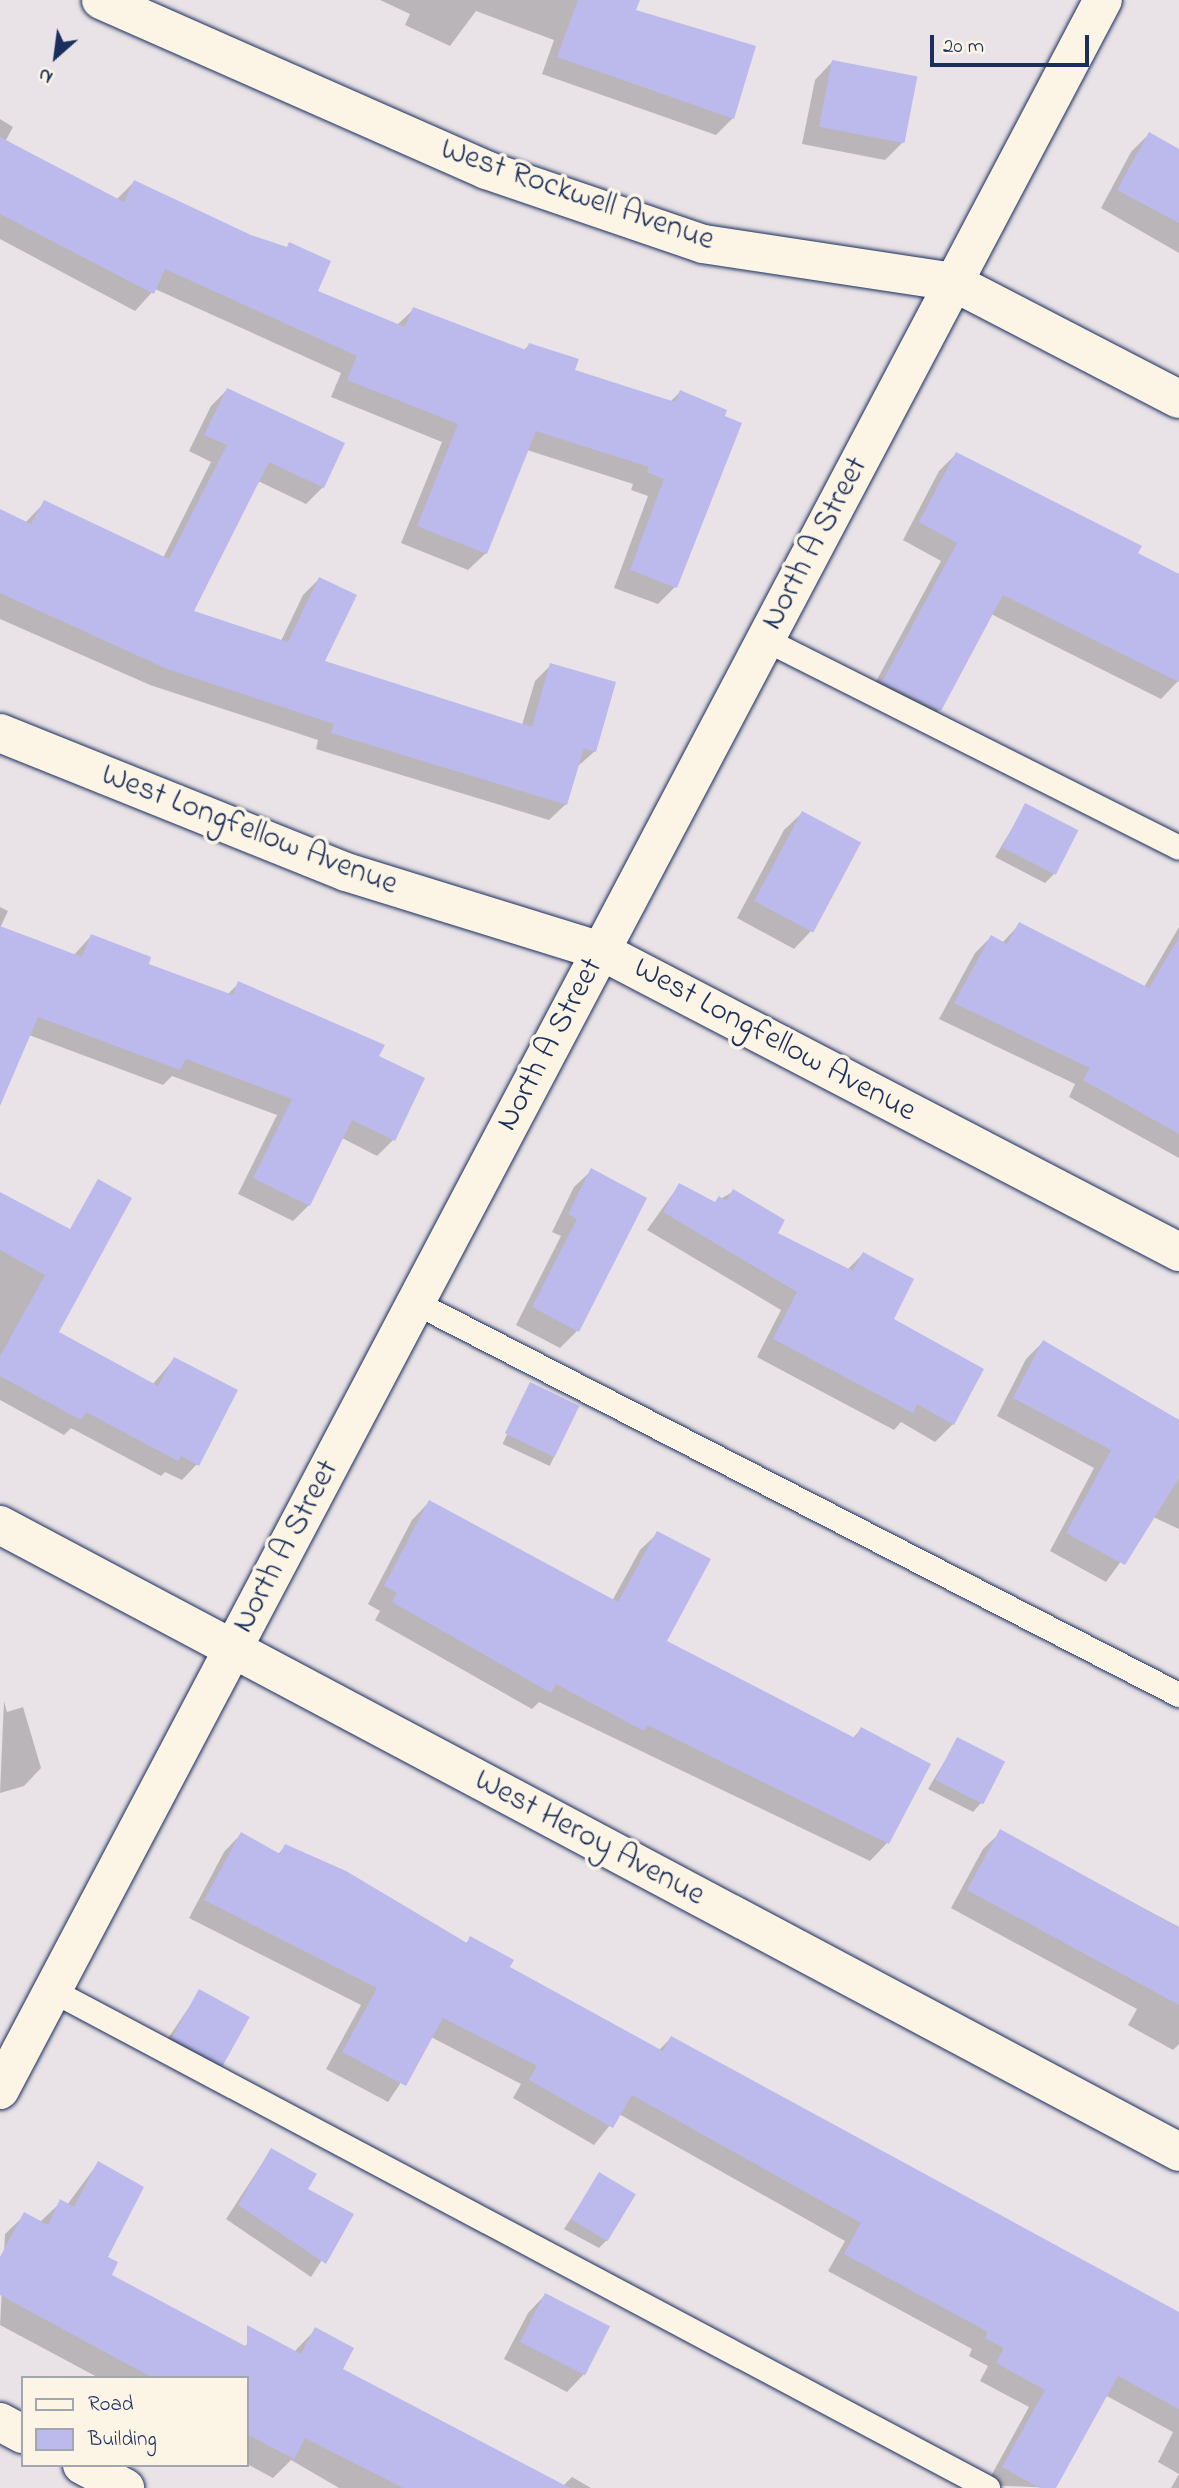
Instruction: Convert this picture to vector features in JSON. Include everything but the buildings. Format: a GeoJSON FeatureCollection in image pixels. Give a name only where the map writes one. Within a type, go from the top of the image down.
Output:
{"type":"FeatureCollection","features":[{"type":"Feature","properties":{"kind":"street","name":"West Rockwell Avenue"},"geometry":{"type":"LineString","coordinates":[[102,0],[486,170],[703,244],[953,282],[1179,399]]}},
{"type":"Feature","properties":{"kind":"street","name":"North A Street"},"geometry":{"type":"LineString","coordinates":[[0,2090],[1102,0]]}},
{"type":"Feature","properties":{"kind":"street","name":"West Longfellow Avenue"},"geometry":{"type":"LineString","coordinates":[[0,733],[345,873],[601,951],[1179,1252]]}},
{"type":"Feature","properties":{"kind":"street","name":"West Heroy Avenue"},"geometry":{"type":"LineString","coordinates":[[0,1525],[1179,2152]]}},
{"type":"Feature","properties":{"kind":"street"},"geometry":{"type":"LineString","coordinates":[[0,2422],[21,2433]]}},
{"type":"Feature","properties":{"kind":"street"},"geometry":{"type":"LineString","coordinates":[[86,2467],[125,2488]]}},
{"type":"Feature","properties":{"kind":"lane"},"geometry":{"type":"LineString","coordinates":[[766,640],[1179,848]]}},
{"type":"Feature","properties":{"kind":"lane"},"geometry":{"type":"LineString","coordinates":[[416,1303],[1179,1695]]}},
{"type":"Feature","properties":{"kind":"lane"},"geometry":{"type":"LineString","coordinates":[[53,1990],[988,2488]]}}]}
